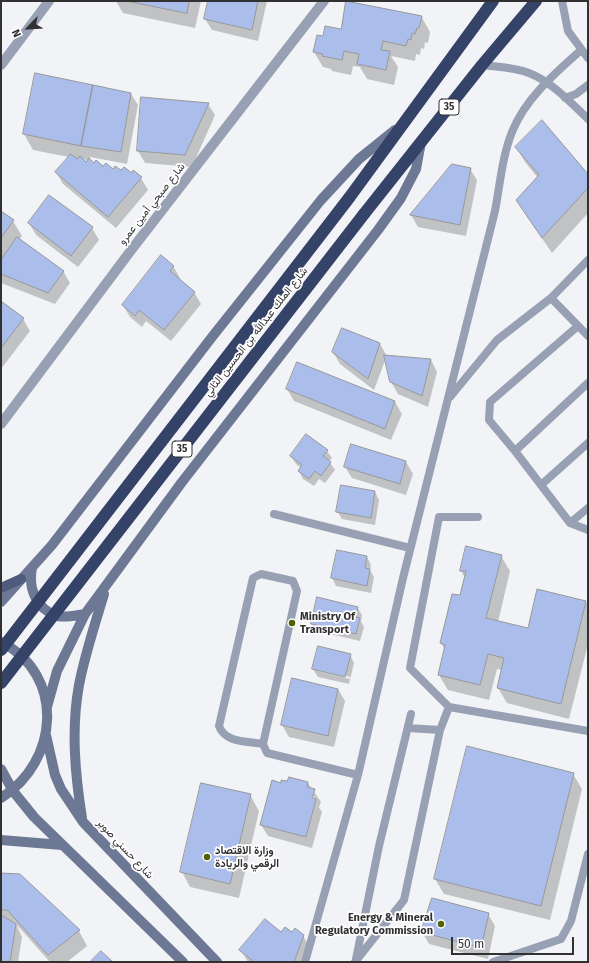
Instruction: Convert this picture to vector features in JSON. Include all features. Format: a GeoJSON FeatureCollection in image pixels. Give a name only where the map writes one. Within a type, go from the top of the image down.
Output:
{"type":"FeatureCollection","features":[{"type":"Feature","properties":{"kind":"highway","name":"شارع الملك عبدالله بن الحسين الثاني"},"geometry":{"type":"LineString","coordinates":[[1,650],[349,198],[493,1]]}},
{"type":"Feature","properties":{"kind":"highway","name":"شارع الملك عبدالله بن الحسين الثاني"},"geometry":{"type":"LineString","coordinates":[[1,683],[364,214],[482,65],[536,1]]}},
{"type":"Feature","properties":{"kind":"main road"},"geometry":{"type":"LineString","coordinates":[[1,602],[52,545],[212,337],[321,200],[359,160],[402,124]]}},
{"type":"Feature","properties":{"kind":"main road"},"geometry":{"type":"LineString","coordinates":[[1,798],[13,791],[31,772],[41,754],[46,735],[47,707],[57,670],[86,614],[182,482],[378,230],[401,198],[416,168],[421,142]]}},
{"type":"Feature","properties":{"kind":"main road"},"geometry":{"type":"LineString","coordinates":[[32,568],[30,583],[32,592],[43,607],[58,616],[86,614]]}},
{"type":"Feature","properties":{"kind":"main road"},"geometry":{"type":"LineString","coordinates":[[1,588],[22,579]]}},
{"type":"Feature","properties":{"kind":"main road"},"geometry":{"type":"LineString","coordinates":[[83,822],[76,776],[75,717],[79,685],[105,588]]}},
{"type":"Feature","properties":{"kind":"main road"},"geometry":{"type":"LineString","coordinates":[[1,642],[15,651],[32,670],[44,694],[47,707]]}},
{"type":"Feature","properties":{"kind":"main road","name":"شارع حسني صوبر"},"geometry":{"type":"LineString","coordinates":[[46,735],[55,775],[61,789],[83,822],[217,962]]}},
{"type":"Feature","properties":{"kind":"main road"},"geometry":{"type":"LineString","coordinates":[[1,768],[13,791],[34,817],[182,962]]}},
{"type":"Feature","properties":{"kind":"main road"},"geometry":{"type":"LineString","coordinates":[[1,840],[62,845]]}},
{"type":"Feature","properties":{"kind":"street"},"geometry":{"type":"LineString","coordinates":[[1,65],[49,1]]}},
{"type":"Feature","properties":{"kind":"street","name":"شارع صبحي أمين عمرو"},"geometry":{"type":"LineString","coordinates":[[1,424],[132,249],[324,1]]}},
{"type":"Feature","properties":{"kind":"lane"},"geometry":{"type":"LineString","coordinates":[[562,1],[568,31],[580,50],[588,58]]}},
{"type":"Feature","properties":{"kind":"lane"},"geometry":{"type":"LineString","coordinates":[[305,962],[358,775],[410,548],[449,399],[495,211],[505,154],[512,132],[522,113],[546,82],[580,50]]}},
{"type":"Feature","properties":{"kind":"lane"},"geometry":{"type":"LineString","coordinates":[[482,65],[513,69],[529,73],[546,82],[588,118]]}},
{"type":"Feature","properties":{"kind":"lane"},"geometry":{"type":"LineString","coordinates":[[565,98],[576,94],[588,85]]}},
{"type":"Feature","properties":{"kind":"lane"},"geometry":{"type":"LineString","coordinates":[[449,399],[497,340],[551,298],[588,260]]}},
{"type":"Feature","properties":{"kind":"lane"},"geometry":{"type":"LineString","coordinates":[[551,298],[588,336]]}},
{"type":"Feature","properties":{"kind":"lane"},"geometry":{"type":"LineString","coordinates":[[578,326],[490,402],[489,420],[515,451],[570,523],[588,530]]}},
{"type":"Feature","properties":{"kind":"lane"},"geometry":{"type":"LineString","coordinates":[[515,451],[588,383]]}},
{"type":"Feature","properties":{"kind":"lane"},"geometry":{"type":"LineString","coordinates":[[541,485],[588,443]]}},
{"type":"Feature","properties":{"kind":"lane"},"geometry":{"type":"LineString","coordinates":[[570,523],[588,508]]}},
{"type":"Feature","properties":{"kind":"lane"},"geometry":{"type":"LineString","coordinates":[[274,514],[410,548]]}},
{"type":"Feature","properties":{"kind":"lane"},"geometry":{"type":"LineString","coordinates":[[478,517],[439,517],[410,668],[449,707],[588,731]]}},
{"type":"Feature","properties":{"kind":"lane"},"geometry":{"type":"LineString","coordinates":[[263,744],[227,738],[222,734],[219,726],[253,578],[261,574],[293,581],[297,591],[263,744],[267,753],[358,775]]}},
{"type":"Feature","properties":{"kind":"lane"},"geometry":{"type":"LineString","coordinates":[[355,962],[404,900],[440,730],[449,707]]}},
{"type":"Feature","properties":{"kind":"lane"},"geometry":{"type":"LineString","coordinates":[[355,962],[379,846],[411,714]]}},
{"type":"Feature","properties":{"kind":"lane"},"geometry":{"type":"LineString","coordinates":[[408,728],[440,730]]}},
{"type":"Feature","properties":{"kind":"lane"},"geometry":{"type":"LineString","coordinates":[[493,962],[561,939],[571,921],[588,854]]}},
{"type":"Feature","properties":{"kind":"building"},"geometry":{"type":"Polygon","coordinates":[[[127,1],[189,1],[187,13],[127,1]]]}},
{"type":"Feature","properties":{"kind":"building"},"geometry":{"type":"Polygon","coordinates":[[[208,1],[258,1],[252,30],[204,19],[208,1]]]}},
{"type":"Feature","properties":{"kind":"building"},"geometry":{"type":"Polygon","coordinates":[[[346,1],[422,16],[419,28],[417,28],[415,34],[412,33],[411,40],[408,39],[406,46],[383,41],[381,50],[390,51],[386,70],[357,64],[359,54],[344,51],[342,60],[322,56],[323,54],[313,52],[317,35],[323,36],[325,26],[341,29],[346,1]]]}},
{"type":"Feature","properties":{"kind":"building"},"geometry":{"type":"Polygon","coordinates":[[[35,73],[93,85],[81,146],[23,134],[35,73]]]}},
{"type":"Feature","properties":{"kind":"building"},"geometry":{"type":"Polygon","coordinates":[[[93,85],[131,93],[121,152],[81,146],[93,85]]]}},
{"type":"Feature","properties":{"kind":"building"},"geometry":{"type":"Polygon","coordinates":[[[141,97],[209,103],[185,155],[137,151],[141,97]]]}},
{"type":"Feature","properties":{"kind":"building"},"geometry":{"type":"Polygon","coordinates":[[[542,120],[588,174],[588,188],[542,238],[516,200],[539,175],[515,147],[542,120]]]}},
{"type":"Feature","properties":{"kind":"building"},"geometry":{"type":"Polygon","coordinates":[[[71,154],[77,159],[80,156],[86,162],[89,158],[94,163],[96,160],[103,166],[106,163],[113,169],[115,166],[121,170],[124,167],[132,173],[133,170],[142,177],[108,217],[55,172],[71,154]]]}},
{"type":"Feature","properties":{"kind":"building"},"geometry":{"type":"Polygon","coordinates":[[[452,164],[471,168],[460,225],[410,215],[452,164]]]}},
{"type":"Feature","properties":{"kind":"building"},"geometry":{"type":"Polygon","coordinates":[[[49,195],[93,227],[71,256],[28,223],[49,195]]]}},
{"type":"Feature","properties":{"kind":"building"},"geometry":{"type":"Polygon","coordinates":[[[1,211],[14,220],[1,238],[1,211]]]}},
{"type":"Feature","properties":{"kind":"building"},"geometry":{"type":"Polygon","coordinates":[[[17,237],[64,271],[48,293],[1,274],[1,260],[17,237]]]}},
{"type":"Feature","properties":{"kind":"building"},"geometry":{"type":"Polygon","coordinates":[[[161,255],[174,266],[170,271],[195,292],[164,330],[139,310],[135,316],[122,305],[161,255]]]}},
{"type":"Feature","properties":{"kind":"building"},"geometry":{"type":"Polygon","coordinates":[[[1,301],[24,318],[1,348],[1,301]]]}},
{"type":"Feature","properties":{"kind":"building"},"geometry":{"type":"Polygon","coordinates":[[[342,328],[380,343],[368,379],[332,352],[342,328]]]}},
{"type":"Feature","properties":{"kind":"building"},"geometry":{"type":"Polygon","coordinates":[[[384,355],[431,359],[422,396],[390,382],[384,355]]]}},
{"type":"Feature","properties":{"kind":"building"},"geometry":{"type":"Polygon","coordinates":[[[297,362],[395,401],[385,429],[286,389],[297,362]]]}},
{"type":"Feature","properties":{"kind":"building"},"geometry":{"type":"Polygon","coordinates":[[[306,434],[328,450],[323,456],[331,462],[321,476],[315,471],[309,479],[298,471],[302,465],[290,456],[306,434]]]}},
{"type":"Feature","properties":{"kind":"building"},"geometry":{"type":"Polygon","coordinates":[[[351,444],[406,461],[400,484],[344,467],[351,444]]]}},
{"type":"Feature","properties":{"kind":"building"},"geometry":{"type":"Polygon","coordinates":[[[341,485],[375,491],[371,518],[336,512],[341,485]]]}},
{"type":"Feature","properties":{"kind":"building"},"geometry":{"type":"Polygon","coordinates":[[[466,546],[502,555],[486,618],[528,628],[537,589],[586,601],[561,704],[497,688],[504,658],[488,654],[480,685],[438,675],[445,645],[440,643],[452,594],[460,595],[466,571],[460,571],[466,546]]]}},
{"type":"Feature","properties":{"kind":"building"},"geometry":{"type":"Polygon","coordinates":[[[337,550],[367,556],[365,568],[370,569],[367,586],[331,578],[337,550]]]}},
{"type":"Feature","properties":{"kind":"building"},"geometry":{"type":"Polygon","coordinates":[[[317,597],[358,607],[356,617],[360,618],[356,634],[311,624],[317,597]]]}},
{"type":"Feature","properties":{"kind":"building"},"geometry":{"type":"Polygon","coordinates":[[[318,646],[351,654],[345,677],[312,669],[318,646]]]}},
{"type":"Feature","properties":{"kind":"building"},"geometry":{"type":"Polygon","coordinates":[[[292,678],[338,689],[328,736],[281,725],[292,678]]]}},
{"type":"Feature","properties":{"kind":"building"},"geometry":{"type":"Polygon","coordinates":[[[467,746],[574,773],[541,906],[434,879],[467,746]]]}},
{"type":"Feature","properties":{"kind":"building"},"geometry":{"type":"Polygon","coordinates":[[[289,777],[308,782],[307,787],[315,789],[312,798],[316,799],[306,837],[260,825],[272,780],[281,783],[281,780],[287,781],[289,777]]]}},
{"type":"Feature","properties":{"kind":"building"},"geometry":{"type":"Polygon","coordinates":[[[201,783],[251,794],[230,884],[180,872],[201,783]]]}},
{"type":"Feature","properties":{"kind":"building"},"geometry":{"type":"Polygon","coordinates":[[[1,873],[20,874],[80,930],[48,955],[7,910],[1,910],[1,873]]]}},
{"type":"Feature","properties":{"kind":"building"},"geometry":{"type":"Polygon","coordinates":[[[432,898],[489,913],[481,948],[421,932],[432,898]]]}},
{"type":"Feature","properties":{"kind":"building"},"geometry":{"type":"Polygon","coordinates":[[[1,915],[16,924],[10,962],[1,962],[1,915]]]}},
{"type":"Feature","properties":{"kind":"building"},"geometry":{"type":"Polygon","coordinates":[[[265,919],[281,932],[285,927],[292,932],[295,928],[304,935],[294,962],[254,962],[239,950],[265,919]]]}},
{"type":"Feature","properties":{"kind":"building"},"geometry":{"type":"Polygon","coordinates":[[[101,951],[113,962],[90,962],[101,951]]]}},
{"type":"Feature","properties":{"kind":"place","name":"Ministry Of Transport"},"geometry":{"type":"Point","coordinates":[292,623]}},
{"type":"Feature","properties":{"kind":"place","name":"وزارة الاقتصاد الرقمي والريادة"},"geometry":{"type":"Point","coordinates":[207,857]}},
{"type":"Feature","properties":{"kind":"place","name":"Energy & Mineral Regulatory Commission"},"geometry":{"type":"Point","coordinates":[441,924]}}]}
